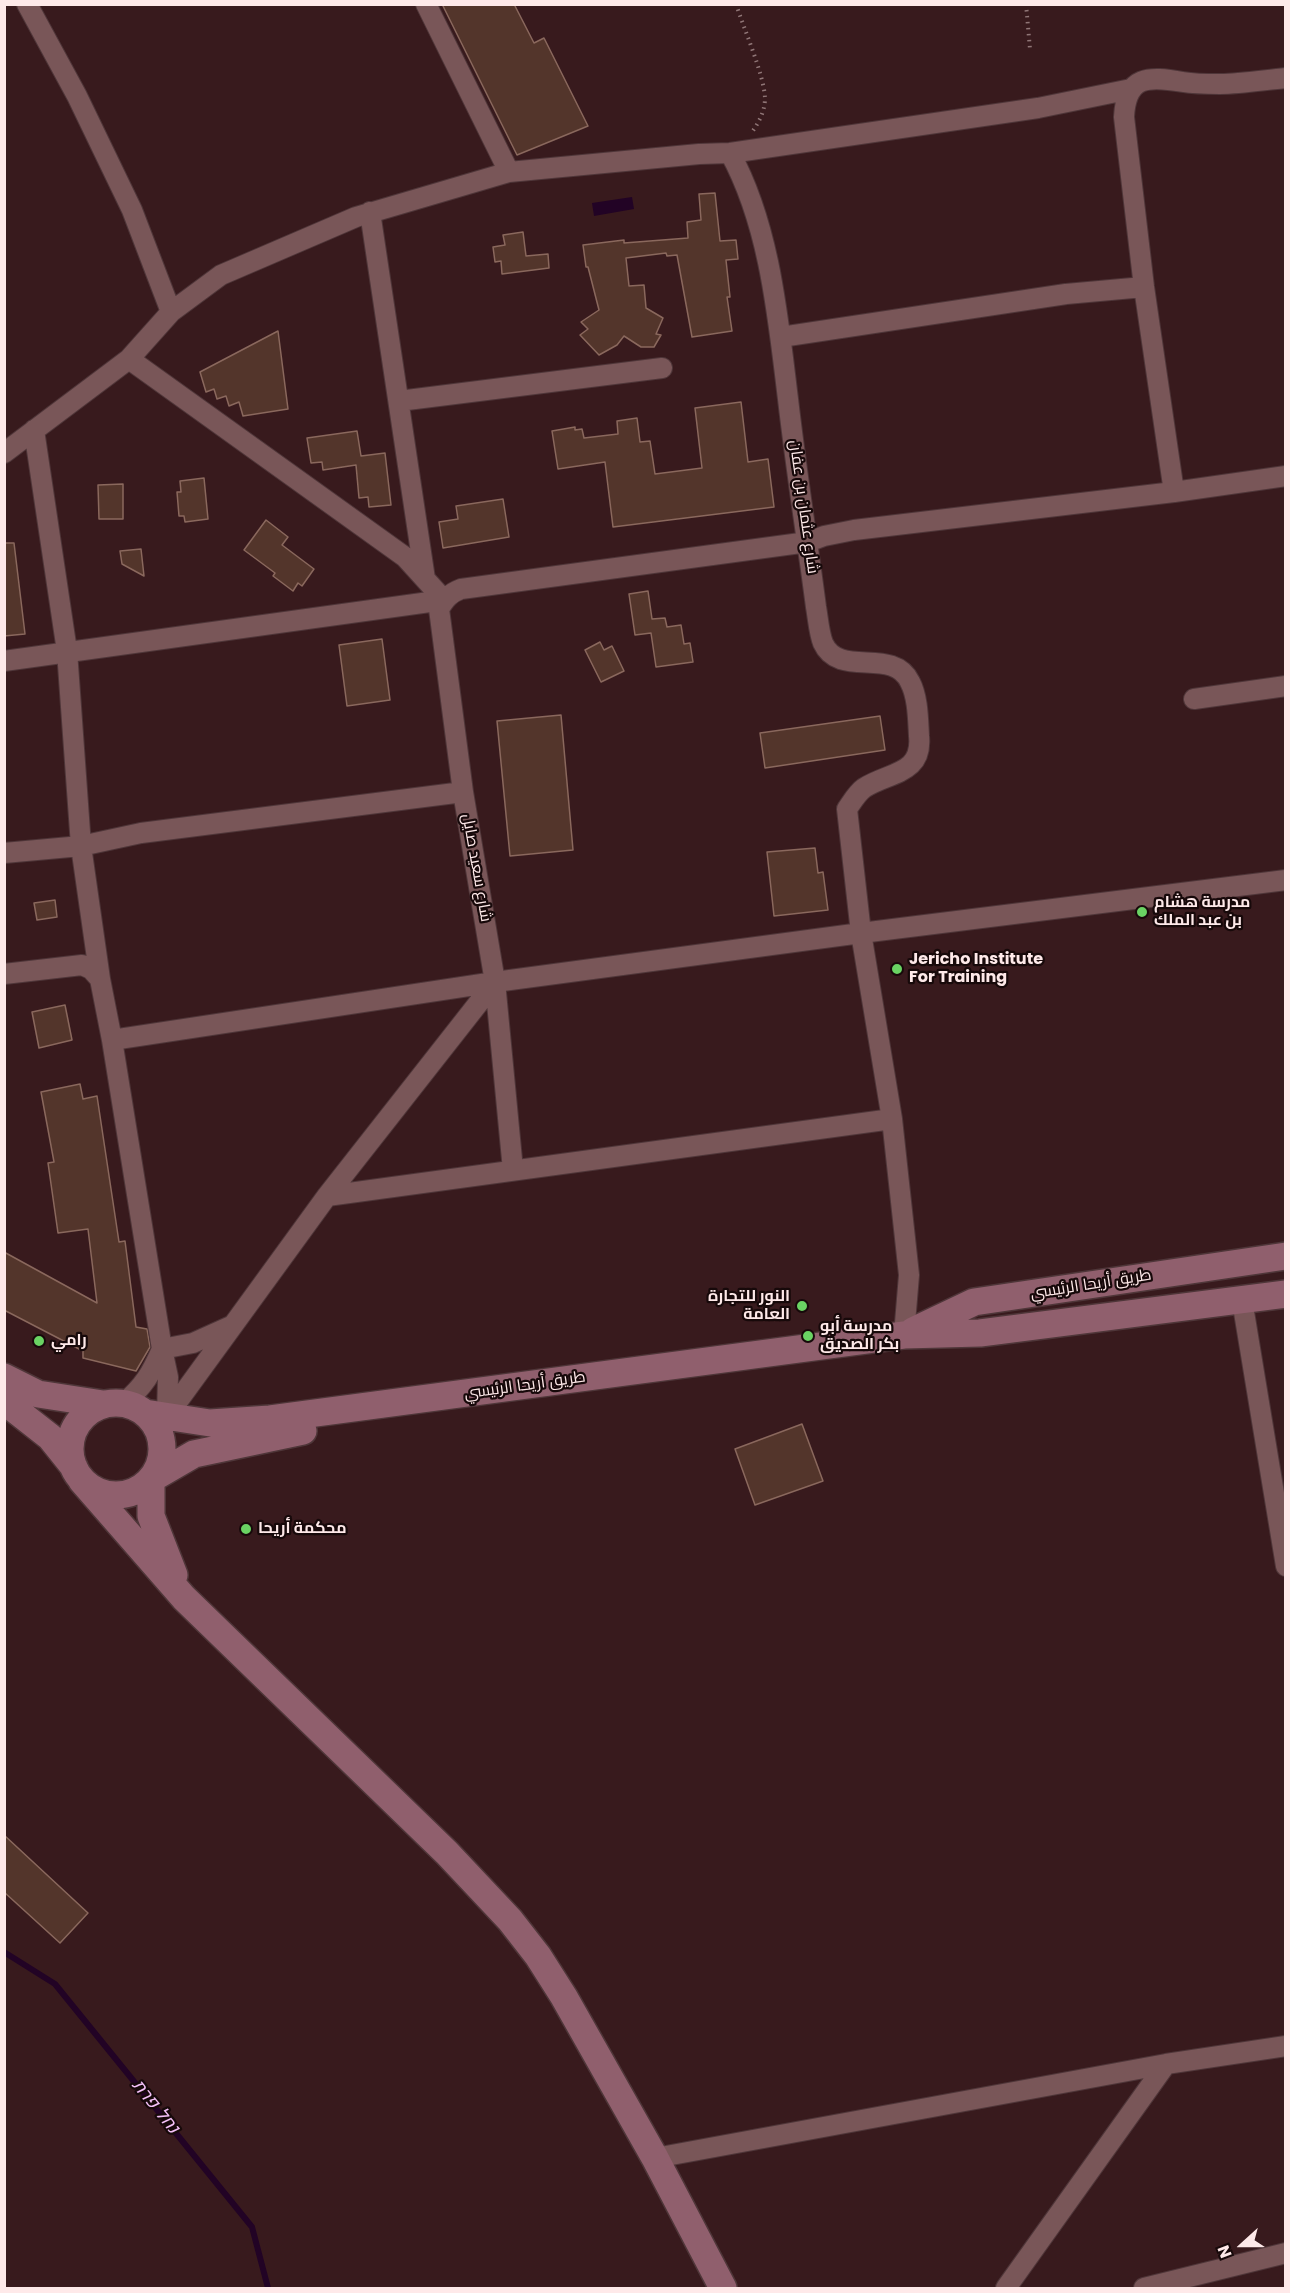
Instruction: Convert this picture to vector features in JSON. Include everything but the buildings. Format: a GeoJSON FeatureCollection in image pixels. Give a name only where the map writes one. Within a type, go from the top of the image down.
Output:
{"type":"FeatureCollection","features":[{"type":"Feature","properties":{"kind":"main road","name":"طريق أريحا الرئيسي"},"geometry":{"type":"LineString","coordinates":[[904,1335],[974,1302],[1286,1256]]}},
{"type":"Feature","properties":{"kind":"main road","name":"طريق أريحا الرئيسي"},"geometry":{"type":"LineString","coordinates":[[4,1377],[38,1394],[210,1423],[270,1419],[904,1335],[980,1334],[1286,1294]]}},
{"type":"Feature","properties":{"kind":"main road"},"geometry":{"type":"LineString","coordinates":[[184,1598],[151,1516],[151,1479],[162,1453],[158,1431],[135,1409],[89,1411],[78,1422],[71,1436],[70,1452],[78,1474],[95,1490],[110,1495],[136,1491],[151,1479],[188,1457],[208,1450],[332,1425],[463,1394]]}},
{"type":"Feature","properties":{"kind":"main road"},"geometry":{"type":"LineString","coordinates":[[4,1401],[50,1437],[78,1474],[184,1598],[447,1853],[510,1920],[538,1956],[564,1997],[655,2158],[723,2289]]}},
{"type":"Feature","properties":{"kind":"street"},"geometry":{"type":"LineString","coordinates":[[27,4],[128,201],[171,312]]}},
{"type":"Feature","properties":{"kind":"street"},"geometry":{"type":"LineString","coordinates":[[426,4],[509,172]]}},
{"type":"Feature","properties":{"kind":"street"},"geometry":{"type":"LineString","coordinates":[[4,453],[129,359],[171,312],[221,275],[370,213],[509,172],[730,153],[1038,108],[1131,89],[1139,83],[1158,78],[1221,84],[1286,78]]}},
{"type":"Feature","properties":{"kind":"street"},"geometry":{"type":"LineString","coordinates":[[1131,89],[1125,103],[1124,117],[1144,287],[1174,492]]}},
{"type":"Feature","properties":{"kind":"street","name":"شارع عثمان بن عفان"},"geometry":{"type":"LineString","coordinates":[[730,153],[751,198],[772,283],[816,607],[823,643],[828,650],[848,661],[893,664],[903,671],[913,690],[920,740],[918,754],[912,765],[864,788],[847,809],[861,933],[892,1119],[909,1275],[904,1335]]}},
{"type":"Feature","properties":{"kind":"street"},"geometry":{"type":"LineString","coordinates":[[370,213],[425,579]]}},
{"type":"Feature","properties":{"kind":"street"},"geometry":{"type":"LineString","coordinates":[[781,337],[1066,294],[1144,287]]}},
{"type":"Feature","properties":{"kind":"street"},"geometry":{"type":"LineString","coordinates":[[129,359],[405,557],[444,600]]}},
{"type":"Feature","properties":{"kind":"street"},"geometry":{"type":"LineString","coordinates":[[399,401],[662,368]]}},
{"type":"Feature","properties":{"kind":"street"},"geometry":{"type":"LineString","coordinates":[[34,430],[67,651],[81,846],[100,979],[168,1377],[135,1409]]}},
{"type":"Feature","properties":{"kind":"street"},"geometry":{"type":"LineString","coordinates":[[463,792],[439,609],[452,592],[808,542],[854,530],[1174,492],[1286,476]]}},
{"type":"Feature","properties":{"kind":"street"},"geometry":{"type":"LineString","coordinates":[[4,661],[444,600]]}},
{"type":"Feature","properties":{"kind":"street"},"geometry":{"type":"LineString","coordinates":[[1194,699],[1286,686]]}},
{"type":"Feature","properties":{"kind":"street","name":"شارع سعيد صايل"},"geometry":{"type":"LineString","coordinates":[[4,853],[81,846],[141,833],[463,792],[495,982],[513,1170]]}},
{"type":"Feature","properties":{"kind":"street"},"geometry":{"type":"LineString","coordinates":[[112,1041],[495,982],[1286,880]]}},
{"type":"Feature","properties":{"kind":"street"},"geometry":{"type":"LineString","coordinates":[[4,974],[82,965],[91,969],[100,979]]}},
{"type":"Feature","properties":{"kind":"street"},"geometry":{"type":"LineString","coordinates":[[135,1409],[235,1324],[327,1196],[495,982]]}},
{"type":"Feature","properties":{"kind":"street"},"geometry":{"type":"LineString","coordinates":[[327,1196],[892,1119]]}},
{"type":"Feature","properties":{"kind":"street"},"geometry":{"type":"LineString","coordinates":[[1242,1300],[1286,1566]]}},
{"type":"Feature","properties":{"kind":"street"},"geometry":{"type":"LineString","coordinates":[[162,1349],[193,1343],[235,1324]]}},
{"type":"Feature","properties":{"kind":"street"},"geometry":{"type":"LineString","coordinates":[[135,1409],[162,1349]]}},
{"type":"Feature","properties":{"kind":"street"},"geometry":{"type":"LineString","coordinates":[[655,2158],[1166,2064],[1286,2046]]}},
{"type":"Feature","properties":{"kind":"street"},"geometry":{"type":"LineString","coordinates":[[1006,2289],[1166,2064]]}},
{"type":"Feature","properties":{"kind":"street"},"geometry":{"type":"LineString","coordinates":[[1143,2289],[1286,2253]]}},
{"type":"Feature","properties":{"kind":"path"},"geometry":{"type":"LineString","coordinates":[[730,153],[746,141],[761,119],[765,100],[763,86],[736,4]]}},
{"type":"Feature","properties":{"kind":"path"},"geometry":{"type":"LineString","coordinates":[[1026,4],[1030,50]]}},
{"type":"Feature","properties":{"kind":"shaded area"},"geometry":{"type":"Polygon","coordinates":[[[632,197],[634,209],[594,216],[592,203],[632,197]]]}},
{"type":"Feature","properties":{"kind":"waterway","name":"נחל פרת"},"geometry":{"type":"LineString","coordinates":[[4,1952],[55,1984],[252,2227],[268,2288]]}},
{"type":"Feature","properties":{"kind":"place","name":"مدرسة هشام بن عبد الملك"},"geometry":{"type":"Point","coordinates":[1142,912]}},
{"type":"Feature","properties":{"kind":"place","name":"Jericho Institute For Training"},"geometry":{"type":"Point","coordinates":[897,969]}},
{"type":"Feature","properties":{"kind":"place","name":"النور للتجارة العامة"},"geometry":{"type":"Point","coordinates":[802,1306]}},
{"type":"Feature","properties":{"kind":"place","name":"مدرسة أبو بكر الصديق"},"geometry":{"type":"Point","coordinates":[808,1336]}},
{"type":"Feature","properties":{"kind":"place","name":"رامي"},"geometry":{"type":"Point","coordinates":[39,1341]}},
{"type":"Feature","properties":{"kind":"place","name":"محكمة أريحا"},"geometry":{"type":"Point","coordinates":[246,1529]}}]}
